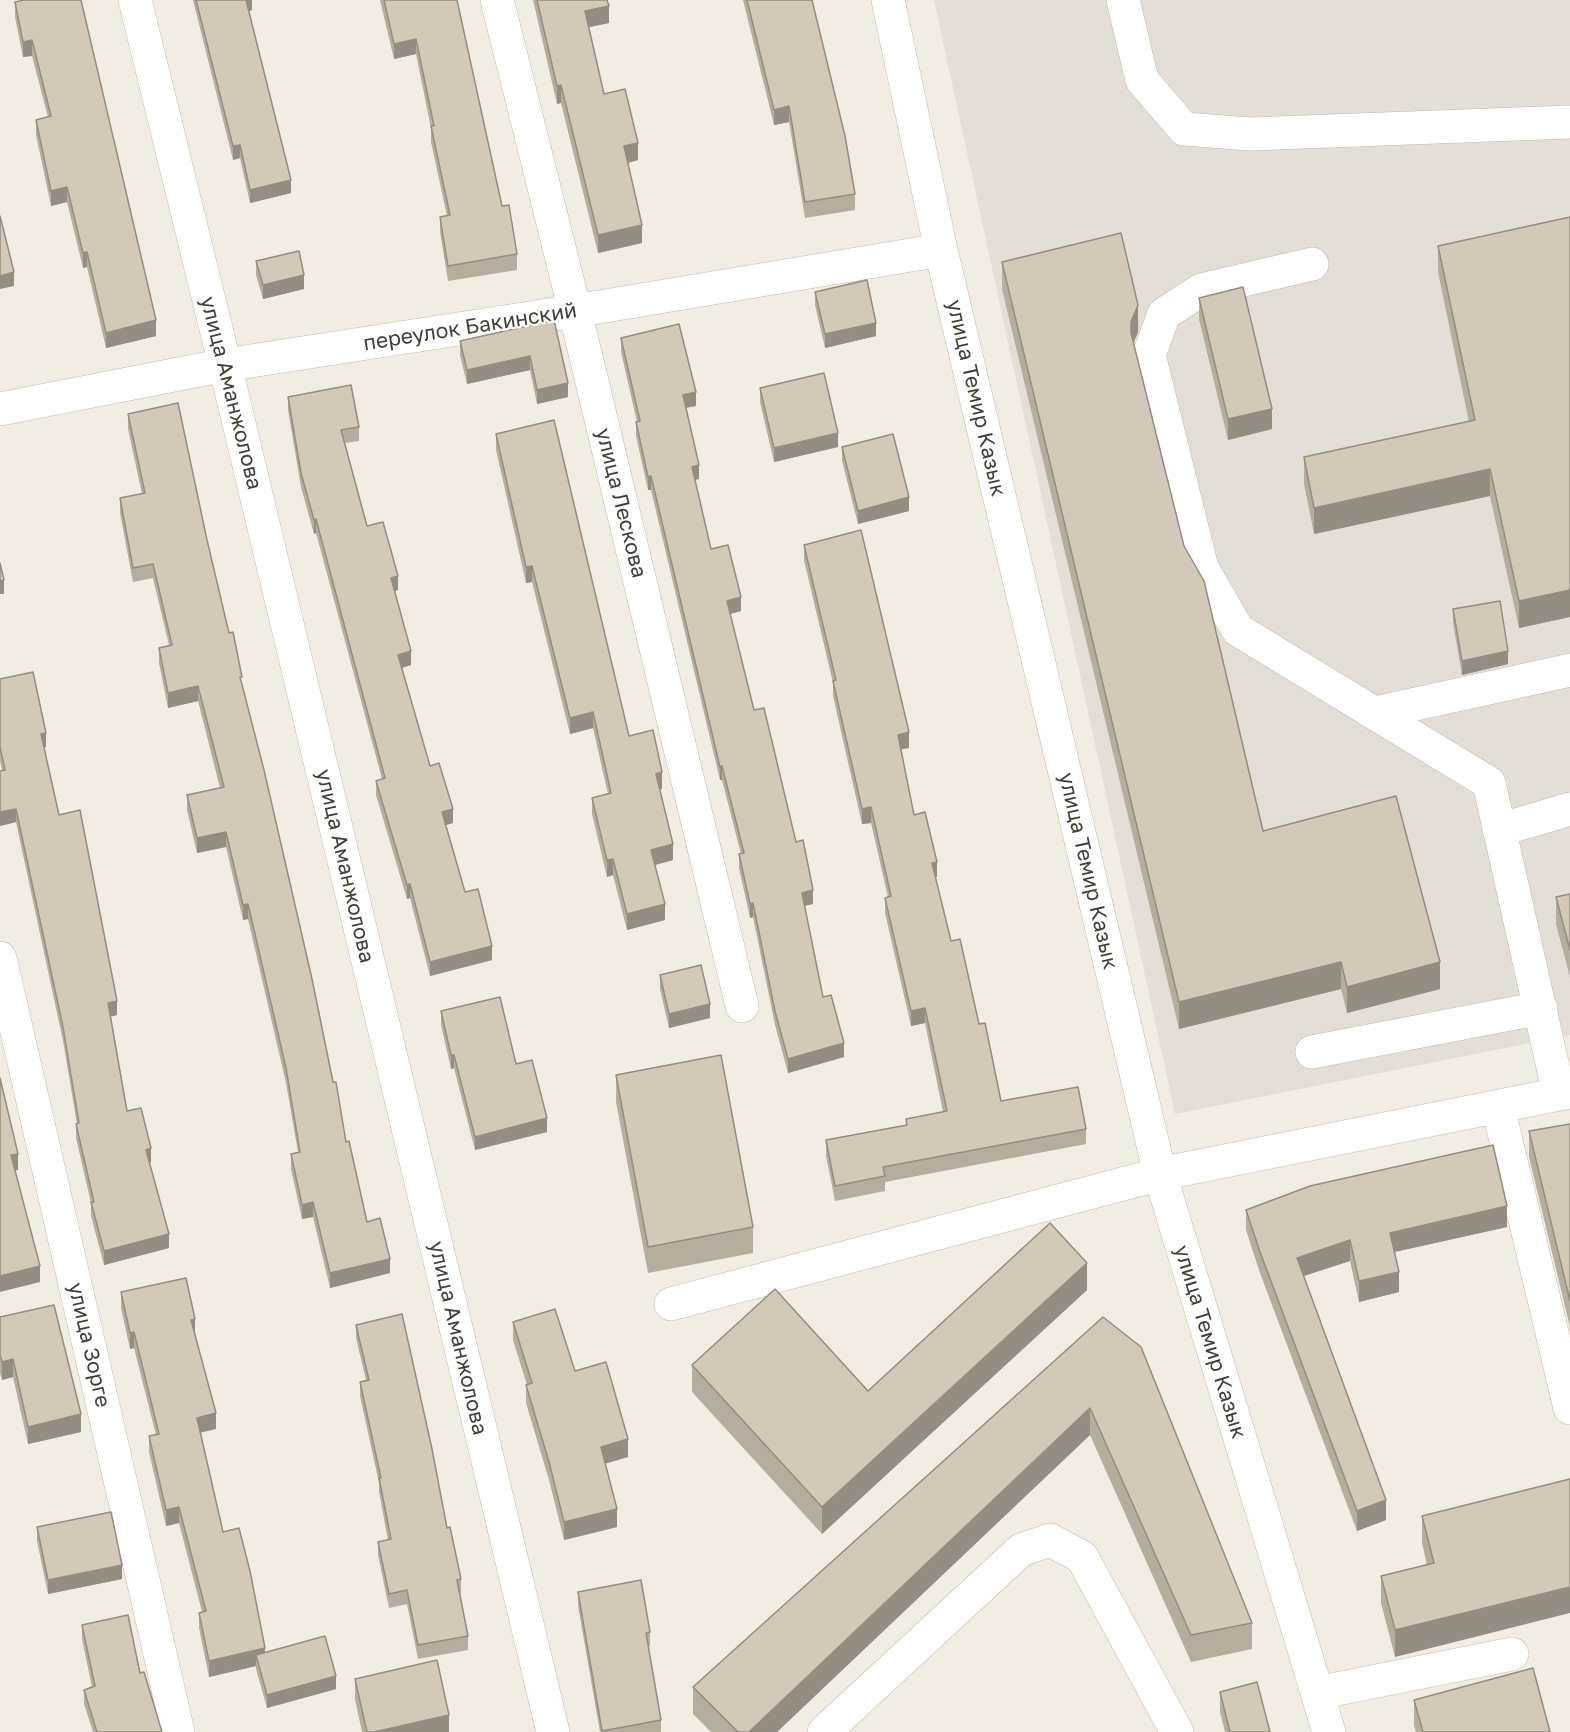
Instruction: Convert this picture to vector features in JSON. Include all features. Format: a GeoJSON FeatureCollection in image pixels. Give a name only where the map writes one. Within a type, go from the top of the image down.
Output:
{"type":"FeatureCollection","features":[{"type":"Feature","properties":{"kind":"street","name":"улица Аманжолова"},"geometry":{"type":"LineString","coordinates":[[135,0],[225,364],[552,1732]]}},
{"type":"Feature","properties":{"kind":"street","name":"улица Лескова"},"geometry":{"type":"LineString","coordinates":[[497,0],[575,311],[742,1006]]}},
{"type":"Feature","properties":{"kind":"street","name":"улица Темир Казык"},"geometry":{"type":"LineString","coordinates":[[888,0],[941,250],[1160,1174],[1329,1732]]}},
{"type":"Feature","properties":{"kind":"street"},"geometry":{"type":"LineString","coordinates":[[1123,0],[1142,80],[1184,129],[1250,134],[1570,122]]}},
{"type":"Feature","properties":{"kind":"street","name":"переулок Бакинский"},"geometry":{"type":"LineString","coordinates":[[0,409],[225,364],[575,311],[941,250]]}},
{"type":"Feature","properties":{"kind":"street"},"geometry":{"type":"LineString","coordinates":[[671,1304],[1160,1174],[1565,1093],[1541,1008],[1489,783],[1238,630],[1202,568],[1149,355],[1164,314],[1201,290],[1312,264]]}},
{"type":"Feature","properties":{"kind":"street"},"geometry":{"type":"LineString","coordinates":[[1375,713],[1570,670]]}},
{"type":"Feature","properties":{"kind":"street"},"geometry":{"type":"LineString","coordinates":[[1499,830],[1570,809]]}},
{"type":"Feature","properties":{"kind":"street","name":"улица Зорге"},"geometry":{"type":"LineString","coordinates":[[0,958],[178,1732]]}},
{"type":"Feature","properties":{"kind":"street"},"geometry":{"type":"LineString","coordinates":[[1312,1052],[1541,1008]]}},
{"type":"Feature","properties":{"kind":"street"},"geometry":{"type":"LineString","coordinates":[[1498,1107],[1570,1408]]}},
{"type":"Feature","properties":{"kind":"street"},"geometry":{"type":"LineString","coordinates":[[824,1732],[1021,1550],[1050,1540],[1082,1557],[1178,1732]]}},
{"type":"Feature","properties":{"kind":"street"},"geometry":{"type":"LineString","coordinates":[[1317,1693],[1512,1654]]}},
{"type":"Feature","properties":{"kind":"shaded area"},"geometry":{"type":"Polygon","coordinates":[[[934,0],[1570,0],[1570,1035],[1175,1114],[934,0]]]}},
{"type":"Feature","properties":{"kind":"building"},"geometry":{"type":"Polygon","coordinates":[[[81,0],[156,320],[106,333],[87,252],[83,253],[67,187],[51,191],[36,120],[51,116],[32,40],[23,42],[15,2],[81,0]]]}},
{"type":"Feature","properties":{"kind":"building"},"geometry":{"type":"Polygon","coordinates":[[[196,0],[246,0],[291,180],[250,190],[240,145],[233,146],[196,0]]]}},
{"type":"Feature","properties":{"kind":"building"},"geometry":{"type":"Polygon","coordinates":[[[384,0],[457,0],[502,206],[509,205],[517,254],[448,266],[440,217],[450,215],[416,39],[394,44],[384,0]]]}},
{"type":"Feature","properties":{"kind":"building"},"geometry":{"type":"Polygon","coordinates":[[[537,0],[607,0],[609,6],[585,11],[604,94],[625,89],[638,143],[624,146],[642,225],[598,235],[561,85],[557,86],[537,0]]]}},
{"type":"Feature","properties":{"kind":"building"},"geometry":{"type":"Polygon","coordinates":[[[747,0],[812,0],[845,136],[855,194],[805,202],[789,106],[774,110],[747,0]]]}},
{"type":"Feature","properties":{"kind":"building"},"geometry":{"type":"Polygon","coordinates":[[[0,216],[14,272],[0,276],[0,216]]]}},
{"type":"Feature","properties":{"kind":"building"},"geometry":{"type":"Polygon","coordinates":[[[1570,217],[1570,590],[1519,601],[1490,469],[1314,508],[1304,457],[1475,420],[1438,246],[1570,217]]]}},
{"type":"Feature","properties":{"kind":"building"},"geometry":{"type":"Polygon","coordinates":[[[1121,233],[1138,305],[1131,322],[1131,333],[1184,546],[1204,581],[1263,831],[1396,796],[1440,962],[1347,987],[1341,962],[1179,1002],[1002,262],[1121,233]]]}},
{"type":"Feature","properties":{"kind":"building"},"geometry":{"type":"Polygon","coordinates":[[[299,251],[304,275],[263,285],[256,261],[299,251]]]}},
{"type":"Feature","properties":{"kind":"building"},"geometry":{"type":"Polygon","coordinates":[[[867,280],[876,323],[825,334],[815,292],[867,280]]]}},
{"type":"Feature","properties":{"kind":"building"},"geometry":{"type":"Polygon","coordinates":[[[1243,287],[1272,409],[1228,419],[1199,298],[1243,287]]]}},
{"type":"Feature","properties":{"kind":"building"},"geometry":{"type":"Polygon","coordinates":[[[554,320],[568,383],[537,390],[530,356],[467,370],[460,341],[554,320]]]}},
{"type":"Feature","properties":{"kind":"building"},"geometry":{"type":"Polygon","coordinates":[[[679,324],[696,392],[683,395],[699,465],[692,467],[711,549],[728,545],[741,597],[727,601],[754,710],[764,708],[796,842],[803,840],[813,890],[802,893],[823,997],[831,995],[844,1043],[788,1059],[775,1011],[753,903],[750,904],[739,854],[744,853],[722,766],[720,767],[651,476],[648,477],[636,422],[640,421],[621,338],[679,324]]]}},
{"type":"Feature","properties":{"kind":"building"},"geometry":{"type":"Polygon","coordinates":[[[824,373],[838,433],[774,448],[760,388],[824,373]]]}},
{"type":"Feature","properties":{"kind":"building"},"geometry":{"type":"Polygon","coordinates":[[[351,385],[359,427],[341,430],[367,526],[383,522],[398,576],[391,578],[411,651],[398,655],[430,766],[439,763],[453,809],[442,812],[465,892],[478,889],[492,946],[430,962],[410,884],[407,885],[376,781],[385,778],[316,519],[314,520],[301,473],[288,397],[351,385]]]}},
{"type":"Feature","properties":{"kind":"building"},"geometry":{"type":"Polygon","coordinates":[[[178,403],[229,633],[233,632],[242,677],[240,677],[312,979],[333,1082],[336,1082],[346,1142],[349,1141],[367,1222],[380,1218],[390,1259],[330,1273],[313,1202],[302,1205],[291,1154],[300,1152],[286,1068],[248,904],[243,905],[226,832],[197,838],[187,795],[224,787],[198,686],[168,693],[159,648],[172,645],[153,564],[133,568],[120,498],[145,493],[128,414],[178,403]]]}},
{"type":"Feature","properties":{"kind":"building"},"geometry":{"type":"Polygon","coordinates":[[[554,420],[629,736],[653,730],[662,772],[656,774],[673,844],[651,850],[665,904],[627,914],[613,859],[607,860],[592,798],[611,793],[593,712],[570,718],[532,566],[526,567],[496,434],[554,420]]]}},
{"type":"Feature","properties":{"kind":"building"},"geometry":{"type":"Polygon","coordinates":[[[893,434],[909,497],[858,511],[842,447],[893,434]]]}},
{"type":"Feature","properties":{"kind":"building"},"geometry":{"type":"Polygon","coordinates":[[[861,530],[909,732],[898,735],[914,815],[925,812],[937,862],[932,863],[951,941],[960,939],[979,1024],[985,1023],[1001,1101],[1078,1087],[1086,1129],[883,1167],[885,1176],[835,1186],[826,1140],[907,1125],[906,1119],[947,1111],[925,1008],[911,1011],[885,898],[891,896],[871,807],[862,809],[833,681],[836,680],[804,545],[861,530]]]}},
{"type":"Feature","properties":{"kind":"building"},"geometry":{"type":"Polygon","coordinates":[[[0,563],[4,580],[0,581],[0,563]]]}},
{"type":"Feature","properties":{"kind":"building"},"geometry":{"type":"Polygon","coordinates":[[[1500,601],[1508,651],[1462,661],[1453,609],[1500,601]]]}},
{"type":"Feature","properties":{"kind":"building"},"geometry":{"type":"Polygon","coordinates":[[[33,672],[46,733],[41,734],[59,815],[80,810],[117,1001],[108,1003],[127,1111],[141,1108],[151,1148],[146,1150],[169,1234],[104,1251],[91,1202],[94,1202],[76,1124],[79,1123],[63,1027],[16,809],[0,812],[0,771],[5,770],[0,747],[0,679],[33,672]]]}},
{"type":"Feature","properties":{"kind":"building"},"geometry":{"type":"Polygon","coordinates":[[[1570,894],[1570,950],[1556,897],[1570,894]]]}},
{"type":"Feature","properties":{"kind":"building"},"geometry":{"type":"Polygon","coordinates":[[[701,965],[710,1004],[669,1014],[660,975],[701,965]]]}},
{"type":"Feature","properties":{"kind":"building"},"geometry":{"type":"Polygon","coordinates":[[[500,997],[516,1064],[532,1060],[547,1118],[475,1137],[454,1055],[451,1055],[441,1011],[500,997]]]}},
{"type":"Feature","properties":{"kind":"building"},"geometry":{"type":"Polygon","coordinates":[[[721,1055],[753,1227],[648,1247],[616,1075],[721,1055]]]}},
{"type":"Feature","properties":{"kind":"building"},"geometry":{"type":"Polygon","coordinates":[[[0,1078],[18,1154],[11,1155],[40,1266],[0,1276],[0,1078]]]}},
{"type":"Feature","properties":{"kind":"building"},"geometry":{"type":"Polygon","coordinates":[[[1570,1124],[1570,1301],[1529,1131],[1570,1124]]]}},
{"type":"Feature","properties":{"kind":"building"},"geometry":{"type":"Polygon","coordinates":[[[1493,1145],[1507,1206],[1390,1233],[1399,1272],[1359,1281],[1350,1240],[1297,1258],[1386,1500],[1357,1511],[1246,1210],[1310,1186],[1493,1145]]]}},
{"type":"Feature","properties":{"kind":"building"},"geometry":{"type":"Polygon","coordinates":[[[1050,1223],[1087,1263],[822,1507],[692,1365],[775,1289],[868,1391],[1050,1223]]]}},
{"type":"Feature","properties":{"kind":"building"},"geometry":{"type":"Polygon","coordinates":[[[186,1278],[195,1319],[191,1320],[216,1413],[197,1418],[223,1532],[239,1528],[265,1648],[209,1661],[199,1613],[206,1611],[179,1507],[166,1510],[149,1436],[159,1434],[134,1332],[130,1333],[121,1292],[186,1278]]]}},
{"type":"Feature","properties":{"kind":"building"},"geometry":{"type":"Polygon","coordinates":[[[54,1305],[81,1414],[28,1427],[13,1359],[2,1362],[0,1355],[0,1317],[54,1305]]]}},
{"type":"Feature","properties":{"kind":"building"},"geometry":{"type":"Polygon","coordinates":[[[555,1309],[575,1371],[606,1362],[628,1439],[601,1447],[617,1509],[564,1522],[526,1385],[532,1383],[513,1322],[555,1309]]]}},
{"type":"Feature","properties":{"kind":"building"},"geometry":{"type":"Polygon","coordinates":[[[402,1314],[447,1528],[450,1527],[461,1579],[457,1580],[468,1636],[418,1645],[407,1590],[389,1594],[378,1542],[391,1539],[379,1478],[381,1478],[360,1382],[369,1380],[356,1325],[402,1314]]]}},
{"type":"Feature","properties":{"kind":"building"},"geometry":{"type":"Polygon","coordinates":[[[1103,1317],[1141,1347],[1252,1623],[1191,1635],[1090,1408],[749,1732],[738,1732],[693,1687],[1103,1317]]]}},
{"type":"Feature","properties":{"kind":"building"},"geometry":{"type":"Polygon","coordinates":[[[1570,1479],[1570,1587],[1395,1630],[1381,1576],[1434,1563],[1422,1516],[1570,1479]]]}},
{"type":"Feature","properties":{"kind":"building"},"geometry":{"type":"Polygon","coordinates":[[[111,1512],[122,1565],[48,1580],[37,1527],[111,1512]]]}},
{"type":"Feature","properties":{"kind":"building"},"geometry":{"type":"Polygon","coordinates":[[[641,1580],[650,1632],[646,1633],[661,1720],[602,1731],[578,1592],[641,1580]]]}},
{"type":"Feature","properties":{"kind":"building"},"geometry":{"type":"Polygon","coordinates":[[[128,1615],[140,1673],[144,1672],[162,1732],[97,1732],[84,1690],[95,1686],[82,1625],[128,1615]]]}},
{"type":"Feature","properties":{"kind":"building"},"geometry":{"type":"Polygon","coordinates":[[[325,1636],[336,1676],[267,1695],[256,1655],[325,1636]]]}},
{"type":"Feature","properties":{"kind":"building"},"geometry":{"type":"Polygon","coordinates":[[[437,1660],[449,1715],[367,1732],[355,1679],[437,1660]]]}},
{"type":"Feature","properties":{"kind":"building"},"geometry":{"type":"Polygon","coordinates":[[[1533,1668],[1550,1732],[1423,1732],[1414,1700],[1533,1668]]]}},
{"type":"Feature","properties":{"kind":"building"},"geometry":{"type":"Polygon","coordinates":[[[1257,1682],[1270,1732],[1230,1732],[1220,1692],[1257,1682]]]}}]}
